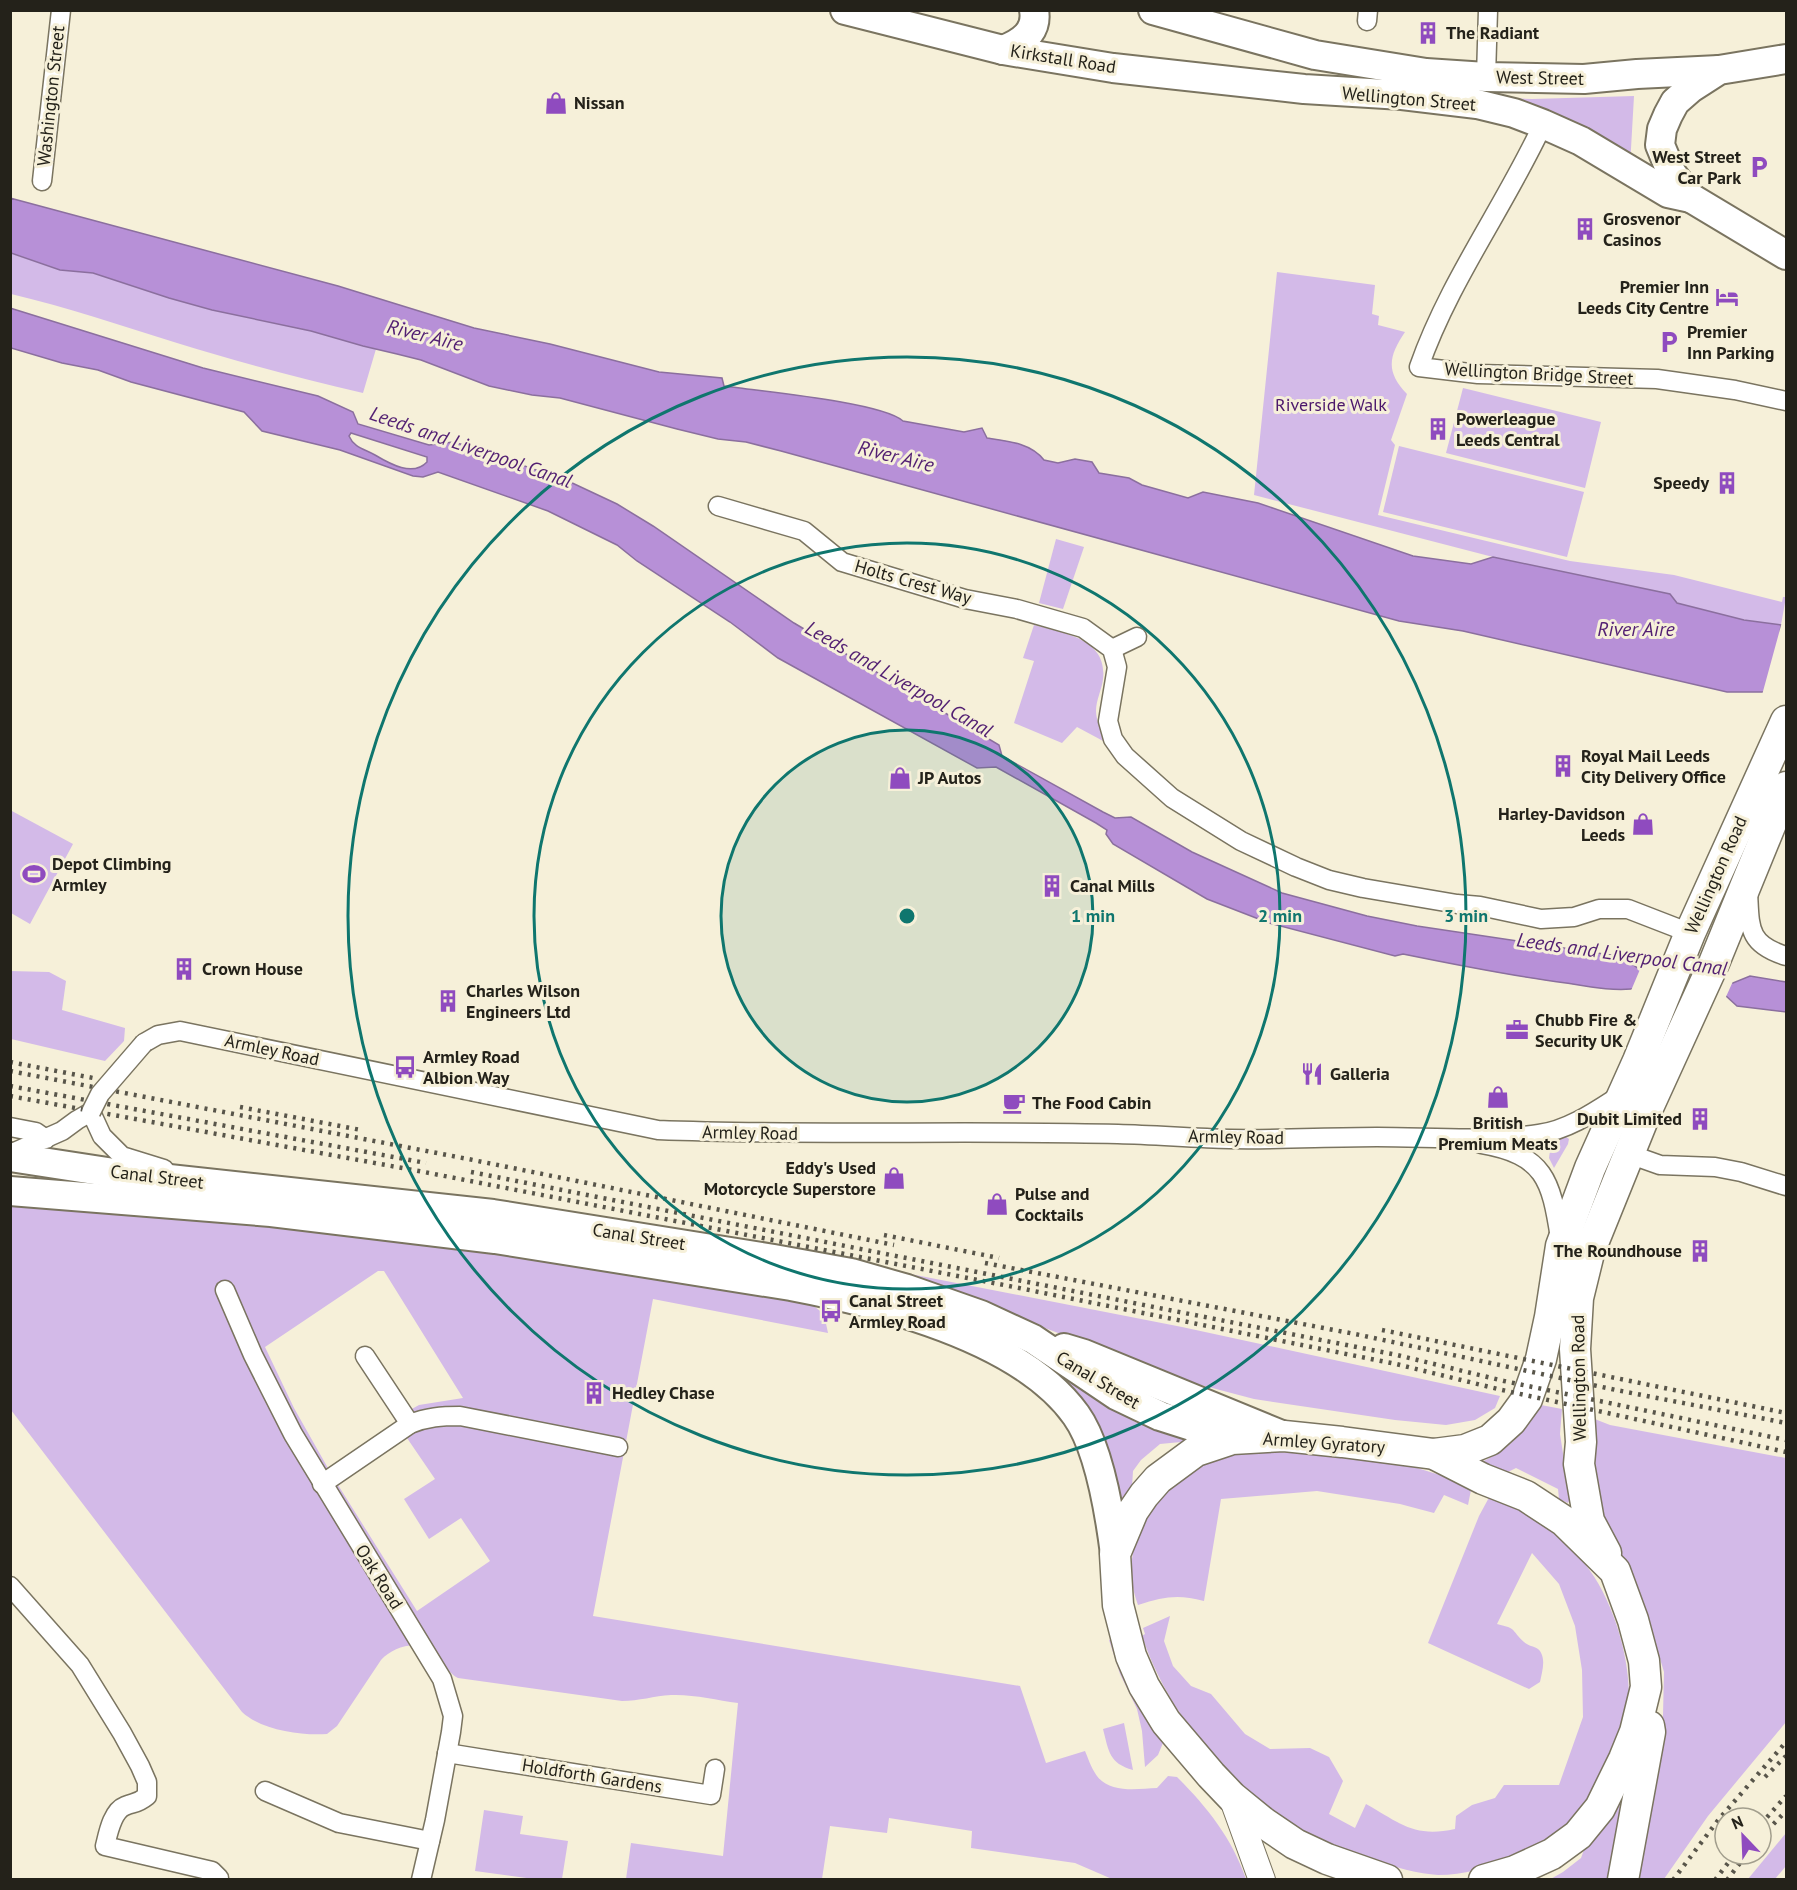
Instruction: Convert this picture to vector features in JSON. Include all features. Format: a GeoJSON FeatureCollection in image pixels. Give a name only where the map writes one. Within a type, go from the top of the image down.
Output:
{"type":"FeatureCollection","features":[{"type":"Feature","properties":{"kind":"highway","name":"Wellington Road"},"geometry":{"type":"LineString","coordinates":[[1434,1454],[1465,1450],[1490,1440],[1511,1421],[1527,1399],[1544,1349],[1561,1246],[1590,1168],[1658,1013],[1685,945],[1786,721]]}},
{"type":"Feature","properties":{"kind":"highway","name":"Wellington Road"},"geometry":{"type":"LineString","coordinates":[[1615,1571],[1589,1521],[1579,1464],[1581,1442],[1575,1349],[1578,1298],[1589,1253],[1646,1112],[1714,963],[1786,787]]}},
{"type":"Feature","properties":{"kind":"highway","name":"Armley Gyratory"},"geometry":{"type":"LineString","coordinates":[[1387,1880],[1295,1845],[1264,1823],[1232,1797],[1210,1775],[1166,1722],[1144,1686],[1126,1636],[1118,1605],[1115,1554],[1133,1511],[1158,1479],[1196,1451],[1232,1439],[1284,1436],[1434,1454],[1483,1479],[1526,1496],[1564,1521],[1615,1571],[1639,1641],[1644,1661],[1646,1687],[1635,1732],[1624,1759],[1600,1808],[1578,1835],[1543,1858],[1515,1871],[1484,1880]]}},
{"type":"Feature","properties":{"kind":"highway"},"geometry":{"type":"LineString","coordinates":[[1623,1880],[1650,1732],[1646,1687]]}},
{"type":"Feature","properties":{"kind":"main road","name":"Kirkstall Road"},"geometry":{"type":"LineString","coordinates":[[845,10],[1003,50],[1113,68],[1286,87]]}},
{"type":"Feature","properties":{"kind":"main road"},"geometry":{"type":"LineString","coordinates":[[1003,50],[1022,42],[1033,29],[1034,10]]}},
{"type":"Feature","properties":{"kind":"main road","name":"West Street"},"geometry":{"type":"LineString","coordinates":[[1153,10],[1315,55],[1426,73],[1584,79],[1719,70],[1786,59]]}},
{"type":"Feature","properties":{"kind":"main road"},"geometry":{"type":"LineString","coordinates":[[1719,70],[1691,88],[1675,102],[1662,129],[1660,145],[1665,159],[1672,174],[1691,198],[1786,255]]}},
{"type":"Feature","properties":{"kind":"main road","name":"Wellington Street"},"geometry":{"type":"LineString","coordinates":[[1286,87],[1453,100],[1514,113],[1581,141],[1668,194],[1691,198]]}},
{"type":"Feature","properties":{"kind":"main road","name":"Canal Street"},"geometry":{"type":"LineString","coordinates":[[10,1156],[114,1173],[493,1214],[840,1271],[907,1289],[981,1316],[1033,1339],[1116,1395],[1160,1416],[1232,1439]]}},
{"type":"Feature","properties":{"kind":"main road","name":"Canal Street"},"geometry":{"type":"LineString","coordinates":[[10,1191],[271,1212],[495,1239],[839,1295],[898,1313],[960,1334],[995,1350],[1034,1373],[1055,1391],[1077,1416],[1091,1447],[1103,1491],[1115,1554]]}},
{"type":"Feature","properties":{"kind":"main road"},"geometry":{"type":"LineString","coordinates":[[1033,1339],[1084,1354],[1284,1436]]}},
{"type":"Feature","properties":{"kind":"main road"},"geometry":{"type":"LineString","coordinates":[[1232,1797],[1262,1880]]}},
{"type":"Feature","properties":{"kind":"street","name":"Washington Street"},"geometry":{"type":"LineString","coordinates":[[42,182],[61,10]]}},
{"type":"Feature","properties":{"kind":"street"},"geometry":{"type":"LineString","coordinates":[[1486,77],[1488,10]]}},
{"type":"Feature","properties":{"kind":"street","name":"Wellington Bridge Street"},"geometry":{"type":"LineString","coordinates":[[1543,124],[1527,159],[1431,333],[1419,367],[1478,374],[1657,379],[1735,390],[1786,401]]}},
{"type":"Feature","properties":{"kind":"street","name":"Holts Crest Way"},"geometry":{"type":"LineString","coordinates":[[718,506],[804,531],[842,562],[965,599],[1017,609],[1083,628],[1112,649]]}},
{"type":"Feature","properties":{"kind":"street"},"geometry":{"type":"LineString","coordinates":[[1137,637],[1112,649],[1117,667],[1108,721],[1113,739],[1125,756],[1172,798],[1241,841],[1329,880],[1363,888],[1480,906],[1541,919],[1574,917],[1599,909],[1628,909],[1685,945]]}},
{"type":"Feature","properties":{"kind":"street"},"geometry":{"type":"LineString","coordinates":[[1747,884],[1752,933],[1770,951],[1786,956]]}},
{"type":"Feature","properties":{"kind":"street","name":"Armley Road"},"geometry":{"type":"LineString","coordinates":[[10,1156],[62,1131],[91,1112],[100,1094],[144,1043],[158,1035],[180,1031],[658,1130],[838,1135],[1064,1133],[1229,1139],[1381,1137],[1455,1140],[1554,1131],[1623,1094]]}},
{"type":"Feature","properties":{"kind":"street"},"geometry":{"type":"LineString","coordinates":[[91,1112],[102,1136],[122,1156],[217,1184]]}},
{"type":"Feature","properties":{"kind":"street"},"geometry":{"type":"LineString","coordinates":[[10,1127],[36,1132],[46,1139]]}},
{"type":"Feature","properties":{"kind":"street","name":"Armley Road"},"geometry":{"type":"LineString","coordinates":[[1539,1134],[1536,1157],[1540,1172],[1554,1199],[1561,1246]]}},
{"type":"Feature","properties":{"kind":"street","name":"Armley Road"},"geometry":{"type":"LineString","coordinates":[[1455,1140],[1498,1147],[1519,1154],[1530,1161],[1540,1172]]}},
{"type":"Feature","properties":{"kind":"street"},"geometry":{"type":"LineString","coordinates":[[1629,1154],[1659,1165],[1715,1167],[1741,1172],[1786,1186]]}},
{"type":"Feature","properties":{"kind":"street","name":"Oak Road"},"geometry":{"type":"LineString","coordinates":[[225,1290],[253,1355],[293,1434],[442,1679],[453,1716],[421,1880]]}},
{"type":"Feature","properties":{"kind":"street"},"geometry":{"type":"LineString","coordinates":[[365,1356],[410,1424]]}},
{"type":"Feature","properties":{"kind":"street"},"geometry":{"type":"LineString","coordinates":[[322,1484],[410,1424],[426,1418],[460,1416],[618,1447]]}},
{"type":"Feature","properties":{"kind":"street"},"geometry":{"type":"LineString","coordinates":[[10,1586],[80,1665],[122,1733],[147,1782],[147,1796],[137,1804],[125,1806],[118,1811],[105,1846],[212,1871],[219,1878]]}},
{"type":"Feature","properties":{"kind":"street","name":"Holdforth Gardens"},"geometry":{"type":"LineString","coordinates":[[447,1753],[711,1795],[715,1769]]}},
{"type":"Feature","properties":{"kind":"street"},"geometry":{"type":"LineString","coordinates":[[266,1791],[339,1822],[430,1840]]}},
{"type":"Feature","properties":{"kind":"green space"},"geometry":{"type":"Polygon","coordinates":[[[1634,96],[1630,166],[1481,97],[1532,99],[1634,96]]]}},
{"type":"Feature","properties":{"kind":"green space"},"geometry":{"type":"Polygon","coordinates":[[[10,253],[60,270],[93,273],[212,310],[311,331],[376,349],[363,393],[223,357],[11,294],[10,253]]]}},
{"type":"Feature","properties":{"kind":"green space","name":"Riverside Walk"},"geometry":{"type":"Polygon","coordinates":[[[1277,272],[1375,285],[1372,314],[1379,316],[1378,325],[1405,332],[1395,349],[1392,371],[1407,394],[1391,440],[1395,445],[1378,515],[1570,561],[1674,575],[1782,602],[1783,597],[1786,597],[1781,625],[1709,613],[1682,605],[1670,594],[1493,557],[1254,495],[1277,272]]]}},
{"type":"Feature","properties":{"kind":"green space"},"geometry":{"type":"Polygon","coordinates":[[[1463,388],[1601,422],[1585,488],[1446,453],[1463,388]]]}},
{"type":"Feature","properties":{"kind":"green space"},"geometry":{"type":"Polygon","coordinates":[[[1399,446],[1584,492],[1567,557],[1383,512],[1399,446]]]}},
{"type":"Feature","properties":{"kind":"green space"},"geometry":{"type":"Polygon","coordinates":[[[1056,539],[1084,547],[1063,609],[1039,603],[1056,539]]]}},
{"type":"Feature","properties":{"kind":"green space"},"geometry":{"type":"Polygon","coordinates":[[[1034,625],[1082,640],[1099,655],[1103,666],[1103,679],[1096,711],[1105,742],[1077,727],[1062,743],[1014,723],[1034,661],[1023,658],[1034,625]]]}},
{"type":"Feature","properties":{"kind":"green space","name":"Depot Climbing Armley"},"geometry":{"type":"Polygon","coordinates":[[[10,810],[73,844],[30,924],[11,913],[10,810]]]}},
{"type":"Feature","properties":{"kind":"green space"},"geometry":{"type":"Polygon","coordinates":[[[10,971],[49,972],[66,981],[62,1010],[125,1028],[124,1041],[105,1061],[11,1039],[10,971]]]}},
{"type":"Feature","properties":{"kind":"green space"},"geometry":{"type":"Polygon","coordinates":[[[1566,1137],[1569,1139],[1568,1144],[1554,1168],[1549,1158],[1551,1143],[1566,1137]]]}},
{"type":"Feature","properties":{"kind":"green space"},"geometry":{"type":"Polygon","coordinates":[[[11,1206],[233,1222],[514,1252],[806,1300],[824,1314],[828,1333],[653,1299],[593,1616],[1020,1686],[1046,1763],[1085,1751],[1100,1780],[1123,1789],[1157,1788],[1168,1776],[1177,1777],[1218,1824],[1234,1850],[1246,1879],[1112,1879],[1075,1863],[971,1848],[972,1831],[889,1818],[887,1833],[830,1826],[822,1879],[626,1879],[631,1843],[723,1856],[738,1703],[679,1695],[622,1701],[458,1678],[450,1672],[436,1653],[415,1645],[393,1651],[381,1660],[337,1726],[327,1734],[294,1733],[260,1723],[242,1712],[11,1410],[11,1206]],[[378,1271],[265,1347],[294,1408],[333,1477],[417,1611],[490,1561],[461,1518],[429,1539],[404,1499],[435,1479],[394,1419],[419,1405],[463,1398],[384,1271],[378,1271]]]}},
{"type":"Feature","properties":{"kind":"green space"},"geometry":{"type":"Polygon","coordinates":[[[895,1271],[1182,1327],[1500,1396],[1495,1408],[1475,1420],[1446,1425],[1395,1420],[1254,1399],[1182,1380],[895,1271]]]}},
{"type":"Feature","properties":{"kind":"green space"},"geometry":{"type":"Polygon","coordinates":[[[1048,1365],[1135,1422],[1193,1436],[1181,1442],[1160,1444],[1141,1460],[1133,1471],[1132,1487],[1122,1507],[1045,1369],[1048,1365]]]}},
{"type":"Feature","properties":{"kind":"green space"},"geometry":{"type":"Polygon","coordinates":[[[1541,1405],[1562,1409],[1560,1434],[1570,1499],[1568,1503],[1559,1499],[1558,1489],[1516,1468],[1502,1475],[1479,1463],[1499,1453],[1515,1439],[1541,1405]]]}},
{"type":"Feature","properties":{"kind":"green space"},"geometry":{"type":"Polygon","coordinates":[[[1587,1416],[1610,1425],[1786,1458],[1786,1722],[1716,1806],[1713,1806],[1713,1810],[1664,1879],[1630,1879],[1663,1715],[1664,1672],[1643,1602],[1621,1562],[1596,1499],[1587,1416]]]}},
{"type":"Feature","properties":{"kind":"green space"},"geometry":{"type":"Polygon","coordinates":[[[1267,1451],[1347,1457],[1414,1467],[1472,1485],[1468,1505],[1444,1495],[1434,1513],[1400,1504],[1317,1491],[1221,1499],[1204,1601],[1171,1597],[1138,1605],[1131,1576],[1132,1558],[1137,1539],[1155,1499],[1172,1483],[1205,1463],[1239,1452],[1267,1451]]]}},
{"type":"Feature","properties":{"kind":"green space"},"geometry":{"type":"Polygon","coordinates":[[[1492,1492],[1530,1515],[1565,1542],[1585,1564],[1597,1582],[1617,1625],[1628,1674],[1627,1720],[1622,1741],[1590,1800],[1572,1822],[1548,1840],[1502,1862],[1457,1874],[1438,1875],[1406,1870],[1350,1852],[1302,1831],[1247,1789],[1209,1751],[1192,1730],[1163,1685],[1142,1636],[1145,1634],[1143,1628],[1170,1616],[1164,1641],[1173,1666],[1191,1686],[1211,1694],[1245,1734],[1270,1749],[1310,1748],[1329,1757],[1343,1781],[1329,1814],[1355,1828],[1366,1804],[1398,1823],[1418,1830],[1429,1832],[1455,1829],[1456,1816],[1472,1805],[1495,1798],[1504,1785],[1559,1785],[1583,1717],[1582,1670],[1575,1626],[1559,1584],[1532,1553],[1497,1624],[1511,1628],[1526,1643],[1541,1652],[1543,1665],[1540,1682],[1529,1689],[1428,1643],[1479,1516],[1492,1492]]]}},
{"type":"Feature","properties":{"kind":"green space"},"geometry":{"type":"Polygon","coordinates":[[[1113,1639],[1165,1738],[1158,1755],[1145,1767],[1142,1731],[1137,1709],[1120,1674],[1109,1640],[1113,1639]]]}},
{"type":"Feature","properties":{"kind":"green space"},"geometry":{"type":"Polygon","coordinates":[[[1124,1723],[1133,1770],[1119,1764],[1111,1756],[1103,1729],[1124,1723]]]}},
{"type":"Feature","properties":{"kind":"green space"},"geometry":{"type":"Polygon","coordinates":[[[1625,1787],[1610,1879],[1549,1880],[1581,1858],[1586,1844],[1625,1787]]]}},
{"type":"Feature","properties":{"kind":"green space"},"geometry":{"type":"Polygon","coordinates":[[[484,1810],[523,1816],[520,1834],[568,1841],[562,1879],[534,1879],[475,1871],[484,1810]]]}},
{"type":"Feature","properties":{"kind":"green space"},"geometry":{"type":"Polygon","coordinates":[[[1786,1833],[1786,1866],[1775,1879],[1748,1879],[1759,1866],[1773,1866],[1773,1849],[1786,1833]]]}},
{"type":"Feature","properties":{"kind":"water","name":"River Aire"},"geometry":{"type":"Polygon","coordinates":[[[10,198],[338,286],[474,328],[550,344],[659,372],[722,378],[724,386],[846,403],[891,414],[903,421],[964,432],[982,428],[987,438],[1026,446],[1044,460],[1058,463],[1075,459],[1092,462],[1099,473],[1129,478],[1142,485],[1188,498],[1203,492],[1258,503],[1413,556],[1471,564],[1493,557],[1670,594],[1677,603],[1744,620],[1781,625],[1773,692],[1727,692],[1463,631],[1399,621],[781,451],[746,442],[718,439],[560,398],[489,386],[421,360],[311,331],[212,310],[93,273],[60,270],[11,253],[10,198]]]}},
{"type":"Feature","properties":{"kind":"water"},"geometry":{"type":"Polygon","coordinates":[[[10,308],[203,368],[318,396],[353,412],[358,424],[429,445],[453,442],[568,481],[617,504],[653,526],[794,623],[999,745],[1002,756],[1115,818],[1131,817],[1192,852],[1282,893],[1367,916],[1417,926],[1617,956],[1639,969],[1733,983],[1750,976],[1786,982],[1786,1012],[1737,1006],[1726,996],[1640,988],[1594,987],[1504,974],[1403,954],[1395,956],[1269,923],[1207,899],[1113,844],[1106,834],[1107,830],[1096,823],[996,767],[977,768],[778,658],[730,622],[637,561],[617,545],[548,511],[438,472],[423,477],[413,476],[340,450],[262,431],[244,412],[131,382],[98,370],[62,363],[11,348],[10,308]],[[351,433],[349,436],[360,448],[401,468],[421,466],[427,462],[427,457],[351,433]]]}},
{"type":"Feature","properties":{"kind":"pier"},"geometry":{"type":"Polygon","coordinates":[[[1782,622],[1786,623],[1786,699],[1773,695],[1762,695],[1782,622]]]}},
{"type":"Feature","properties":{"kind":"pier"},"geometry":{"type":"Polygon","coordinates":[[[1641,967],[1734,979],[1725,999],[1640,991],[1630,993],[1641,967]]]}},
{"type":"Feature","properties":{"kind":"railway"},"geometry":{"type":"LineString","coordinates":[[10,1062],[93,1078]]}},
{"type":"Feature","properties":{"kind":"railway"},"geometry":{"type":"LineString","coordinates":[[10,1071],[468,1159],[894,1245]]}},
{"type":"Feature","properties":{"kind":"railway"},"geometry":{"type":"LineString","coordinates":[[10,1086],[426,1163]]}},
{"type":"Feature","properties":{"kind":"railway"},"geometry":{"type":"LineString","coordinates":[[10,1096],[424,1172],[1014,1287],[1396,1364],[1502,1390],[1786,1452]]}},
{"type":"Feature","properties":{"kind":"railway"},"geometry":{"type":"LineString","coordinates":[[240,1107],[361,1130]]}},
{"type":"Feature","properties":{"kind":"railway"},"geometry":{"type":"LineString","coordinates":[[471,1172],[1397,1355],[1504,1381],[1786,1440]]}},
{"type":"Feature","properties":{"kind":"railway"},"geometry":{"type":"LineString","coordinates":[[884,1235],[999,1258]]}},
{"type":"Feature","properties":{"kind":"railway"},"geometry":{"type":"LineString","coordinates":[[985,1263],[1360,1335],[1616,1390],[1786,1423]]}},
{"type":"Feature","properties":{"kind":"railway"},"geometry":{"type":"LineString","coordinates":[[1382,1330],[1786,1413]]}},
{"type":"Feature","properties":{"kind":"railway"},"geometry":{"type":"LineString","coordinates":[[1673,1880],[1719,1819],[1786,1742]]}},
{"type":"Feature","properties":{"kind":"railway"},"geometry":{"type":"LineString","coordinates":[[1765,1777],[1786,1756]]}},
{"type":"Feature","properties":{"kind":"railway"},"geometry":{"type":"LineString","coordinates":[[1773,1811],[1786,1796]]}},
{"type":"Feature","properties":{"kind":"railway"},"geometry":{"type":"LineString","coordinates":[[1773,1825],[1786,1811]]}},
{"type":"Feature","properties":{"kind":"railway"},"geometry":{"type":"LineString","coordinates":[[1715,1880],[1726,1866]]}},
{"type":"Feature","properties":{"kind":"railway"},"geometry":{"type":"LineString","coordinates":[[1727,1880],[1738,1866]]}},
{"type":"Feature","properties":{"kind":"place","name":"The Radiant"},"geometry":{"type":"Point","coordinates":[1428,33]}},
{"type":"Feature","properties":{"kind":"place","name":"Nissan"},"geometry":{"type":"Point","coordinates":[556,103]}},
{"type":"Feature","properties":{"kind":"place","name":"West Street Car Park"},"geometry":{"type":"Point","coordinates":[1759,167]}},
{"type":"Feature","properties":{"kind":"place","name":"Grosvenor Casinos"},"geometry":{"type":"Point","coordinates":[1585,229]}},
{"type":"Feature","properties":{"kind":"place","name":"Premier Inn Leeds City Centre"},"geometry":{"type":"Point","coordinates":[1727,297]}},
{"type":"Feature","properties":{"kind":"place","name":"Premier Inn Parking"},"geometry":{"type":"Point","coordinates":[1669,342]}},
{"type":"Feature","properties":{"kind":"place","name":"Powerleague Leeds Central"},"geometry":{"type":"Point","coordinates":[1438,429]}},
{"type":"Feature","properties":{"kind":"place","name":"Speedy"},"geometry":{"type":"Point","coordinates":[1727,483]}},
{"type":"Feature","properties":{"kind":"place","name":"Royal Mail Leeds City Delivery Office"},"geometry":{"type":"Point","coordinates":[1563,766]}},
{"type":"Feature","properties":{"kind":"place","name":"JP Autos"},"geometry":{"type":"Point","coordinates":[900,778]}},
{"type":"Feature","properties":{"kind":"place","name":"Harley-Davidson Leeds"},"geometry":{"type":"Point","coordinates":[1643,824]}},
{"type":"Feature","properties":{"kind":"place","name":"Depot Climbing Armley"},"geometry":{"type":"Point","coordinates":[34,874]}},
{"type":"Feature","properties":{"kind":"place","name":"Canal Mills"},"geometry":{"type":"Point","coordinates":[1052,886]}},
{"type":"Feature","properties":{"kind":"place","name":"Crown House"},"geometry":{"type":"Point","coordinates":[184,969]}},
{"type":"Feature","properties":{"kind":"place","name":"Charles Wilson Engineers Ltd"},"geometry":{"type":"Point","coordinates":[448,1001]}},
{"type":"Feature","properties":{"kind":"place","name":"Chubb Fire & Security UK"},"geometry":{"type":"Point","coordinates":[1517,1030]}},
{"type":"Feature","properties":{"kind":"place","name":"Armley Road Albion Way"},"geometry":{"type":"Point","coordinates":[405,1067]}},
{"type":"Feature","properties":{"kind":"place","name":"Galleria"},"geometry":{"type":"Point","coordinates":[1312,1074]}},
{"type":"Feature","properties":{"kind":"place","name":"British Premium Meats"},"geometry":{"type":"Point","coordinates":[1498,1097]}},
{"type":"Feature","properties":{"kind":"place","name":"The Food Cabin"},"geometry":{"type":"Point","coordinates":[1014,1103]}},
{"type":"Feature","properties":{"kind":"place","name":"Dubit Limited"},"geometry":{"type":"Point","coordinates":[1700,1119]}},
{"type":"Feature","properties":{"kind":"place","name":"Eddy's Used Motorcycle Superstore"},"geometry":{"type":"Point","coordinates":[894,1178]}},
{"type":"Feature","properties":{"kind":"place","name":"Pulse and Cocktails"},"geometry":{"type":"Point","coordinates":[997,1204]}},
{"type":"Feature","properties":{"kind":"place","name":"The Roundhouse"},"geometry":{"type":"Point","coordinates":[1700,1251]}},
{"type":"Feature","properties":{"kind":"place","name":"Canal Street Armley Road"},"geometry":{"type":"Point","coordinates":[831,1311]}},
{"type":"Feature","properties":{"kind":"place","name":"Hedley Chase"},"geometry":{"type":"Point","coordinates":[594,1393]}},
{"type":"Feature","properties":{"kind":"water label","name":"Leeds and Liverpool Canal"},"geometry":{"type":"Point","coordinates":[471,447]}},
{"type":"Feature","properties":{"kind":"water label","name":"Leeds and Liverpool Canal"},"geometry":{"type":"Point","coordinates":[899,679]}},
{"type":"Feature","properties":{"kind":"water label","name":"Leeds and Liverpool Canal"},"geometry":{"type":"Point","coordinates":[1622,954]}}]}
